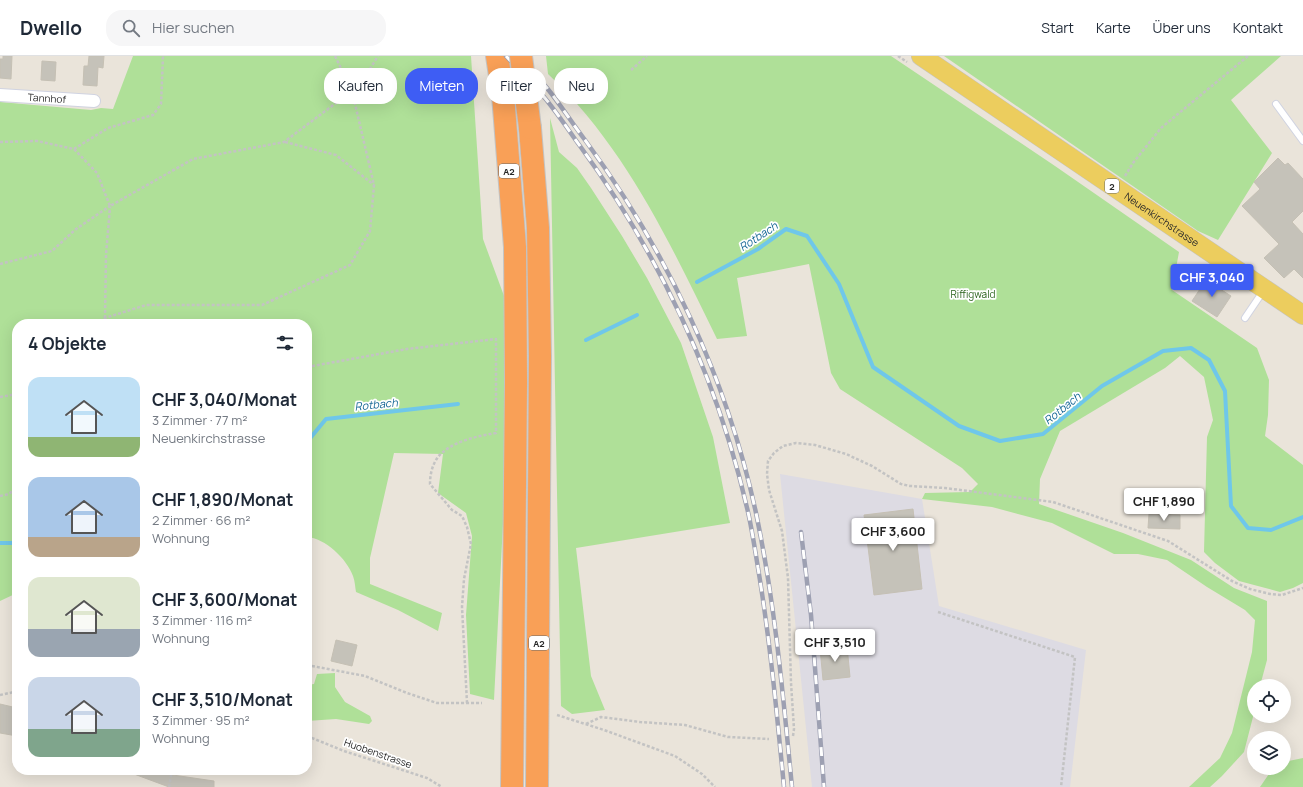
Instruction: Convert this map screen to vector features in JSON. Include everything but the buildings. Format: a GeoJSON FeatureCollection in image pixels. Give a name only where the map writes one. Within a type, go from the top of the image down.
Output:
{"type":"FeatureCollection","features":[{"type":"Feature","properties":{"kind":"highway","name":"A2"},"geometry":{"type":"LineString","coordinates":[[497,56],[502,95],[515,246],[516,382],[512,787]]}},
{"type":"Feature","properties":{"kind":"highway","name":"A2"},"geometry":{"type":"LineString","coordinates":[[521,56],[530,128],[538,228],[540,500],[537,787]]}},
{"type":"Feature","properties":{"kind":"main road","name":"Neuenkirchstrasse"},"geometry":{"type":"LineString","coordinates":[[922,56],[1303,315]]}},
{"type":"Feature","properties":{"kind":"street","name":"Tannhof"},"geometry":{"type":"LineString","coordinates":[[0,95],[94,101]]}},
{"type":"Feature","properties":{"kind":"lane"},"geometry":{"type":"LineString","coordinates":[[1276,104],[1303,141]]}},
{"type":"Feature","properties":{"kind":"lane"},"geometry":{"type":"LineString","coordinates":[[1245,318],[1265,289]]}},
{"type":"Feature","properties":{"kind":"path"},"geometry":{"type":"LineString","coordinates":[[74,149],[108,128],[153,115],[161,104],[163,56]]}},
{"type":"Feature","properties":{"kind":"path"},"geometry":{"type":"LineString","coordinates":[[335,56],[341,68]]}},
{"type":"Feature","properties":{"kind":"path"},"geometry":{"type":"LineString","coordinates":[[370,68],[378,56]]}},
{"type":"Feature","properties":{"kind":"path"},"geometry":{"type":"LineString","coordinates":[[631,70],[647,56]]}},
{"type":"Feature","properties":{"kind":"path"},"geometry":{"type":"LineString","coordinates":[[1117,189],[1133,163],[1161,128],[1248,56]]}},
{"type":"Feature","properties":{"kind":"path"},"geometry":{"type":"LineString","coordinates":[[284,142],[335,104]]}},
{"type":"Feature","properties":{"kind":"path"},"geometry":{"type":"LineString","coordinates":[[0,142],[37,141],[74,149],[97,173],[110,206],[106,255],[105,318],[146,305],[262,305],[350,265],[370,231],[374,185],[355,104]]}},
{"type":"Feature","properties":{"kind":"path"},"geometry":{"type":"LineString","coordinates":[[0,264],[52,251],[76,229],[110,206],[193,159],[284,142],[336,155],[374,185]]}},
{"type":"Feature","properties":{"kind":"path"},"geometry":{"type":"LineString","coordinates":[[312,366],[407,349],[496,339],[496,433],[469,439],[449,448],[438,458],[431,472],[430,484],[452,510],[462,516],[467,527],[471,544],[464,579],[462,607],[467,703]]}},
{"type":"Feature","properties":{"kind":"path"},"geometry":{"type":"LineString","coordinates":[[0,397],[12,395]]}},
{"type":"Feature","properties":{"kind":"path"},"geometry":{"type":"LineString","coordinates":[[793,736],[794,729],[788,578],[782,532],[769,490],[767,474],[768,461],[774,453],[783,446],[796,442],[815,445],[846,454],[872,466],[901,484],[1053,502],[1168,540],[1232,581],[1250,589],[1270,594],[1282,595],[1303,588]]}},
{"type":"Feature","properties":{"kind":"path"},"geometry":{"type":"LineString","coordinates":[[0,496],[9,494],[12,491]]}},
{"type":"Feature","properties":{"kind":"path"},"geometry":{"type":"LineString","coordinates":[[938,612],[1075,657],[1061,787]]}},
{"type":"Feature","properties":{"kind":"path"},"geometry":{"type":"LineString","coordinates":[[312,666],[365,676],[437,703],[482,704]]}},
{"type":"Feature","properties":{"kind":"path"},"geometry":{"type":"LineString","coordinates":[[0,695],[12,692]]}},
{"type":"Feature","properties":{"kind":"path"},"geometry":{"type":"LineString","coordinates":[[557,715],[675,756],[702,774],[715,787]]}},
{"type":"Feature","properties":{"kind":"path"},"geometry":{"type":"LineString","coordinates":[[586,724],[601,717],[640,722],[684,725],[728,737],[769,739]]}},
{"type":"Feature","properties":{"kind":"path","name":"Huobenstrasse"},"geometry":{"type":"LineString","coordinates":[[312,738],[344,751],[427,778],[442,787]]}},
{"type":"Feature","properties":{"kind":"path"},"geometry":{"type":"LineString","coordinates":[[169,787],[171,775]]}},
{"type":"Feature","properties":{"kind":"shaded area"},"geometry":{"type":"Polygon","coordinates":[[[780,474],[922,499],[939,606],[1086,650],[1070,787],[812,787],[780,474]]]}},
{"type":"Feature","properties":{"kind":"green space"},"geometry":{"type":"Polygon","coordinates":[[[133,56],[471,56],[472,68],[405,68],[405,104],[474,104],[483,239],[507,304],[504,504],[494,700],[470,694],[466,615],[472,536],[466,513],[438,493],[443,454],[394,453],[370,558],[370,584],[442,613],[438,631],[398,610],[356,592],[353,576],[341,556],[328,545],[312,538],[312,319],[12,319],[12,595],[0,601],[0,102],[91,110],[101,108],[113,109],[133,56]]]}},
{"type":"Feature","properties":{"kind":"green space","name":"Riffigwald"},"geometry":{"type":"Polygon","coordinates":[[[546,56],[891,56],[1055,166],[1179,252],[1172,290],[1257,348],[1269,380],[1268,415],[1265,436],[1303,465],[1303,583],[1280,592],[1239,581],[1215,563],[1204,552],[1207,437],[1213,420],[1204,377],[1180,356],[1165,368],[1060,431],[1040,479],[1039,504],[1123,533],[1191,560],[1234,588],[1267,601],[1267,660],[1262,679],[1247,679],[1247,723],[1251,723],[1249,731],[1247,731],[1247,740],[1244,752],[1222,776],[1210,787],[1189,787],[1220,758],[1232,733],[1252,652],[1255,620],[1245,610],[1167,560],[1138,554],[1114,554],[1052,523],[992,507],[922,499],[925,493],[970,492],[978,484],[962,468],[840,389],[831,373],[809,264],[737,278],[747,336],[717,339],[664,233],[644,198],[623,165],[577,104],[608,104],[608,68],[554,68],[554,80],[548,74],[546,56]]]}},
{"type":"Feature","properties":{"kind":"green space"},"geometry":{"type":"Polygon","coordinates":[[[944,56],[1281,56],[1231,100],[1272,153],[1218,240],[1198,231],[944,56]]]}},
{"type":"Feature","properties":{"kind":"green space"},"geometry":{"type":"Polygon","coordinates":[[[550,118],[559,152],[577,168],[622,236],[647,278],[681,343],[713,437],[730,523],[576,548],[591,676],[605,710],[572,714],[561,706],[550,118]]]}},
{"type":"Feature","properties":{"kind":"green space"},"geometry":{"type":"Polygon","coordinates":[[[335,673],[335,687],[345,702],[370,716],[372,721],[369,724],[336,719],[312,721],[312,684],[314,684],[317,674],[335,673]]]}},
{"type":"Feature","properties":{"kind":"green space"},"geometry":{"type":"Polygon","coordinates":[[[1303,758],[1303,787],[1260,787],[1268,775],[1291,775],[1291,761],[1303,758]]]}},
{"type":"Feature","properties":{"kind":"waterway","name":"Rotbach"},"geometry":{"type":"LineString","coordinates":[[697,282],[758,249],[786,229],[807,236],[839,284],[873,367],[959,426],[1000,441],[1043,434],[1102,386],[1163,351],[1191,348],[1209,360],[1225,391],[1231,506],[1248,528],[1271,530],[1303,517]]}},
{"type":"Feature","properties":{"kind":"waterway","name":"Rotbach"},"geometry":{"type":"LineString","coordinates":[[586,340],[637,315]]}},
{"type":"Feature","properties":{"kind":"waterway","name":"Rotbach"},"geometry":{"type":"LineString","coordinates":[[312,436],[326,419],[458,404]]}},
{"type":"Feature","properties":{"kind":"waterway","name":"Rotbach"},"geometry":{"type":"LineString","coordinates":[[0,543],[12,543]]}},
{"type":"Feature","properties":{"kind":"railway"},"geometry":{"type":"LineString","coordinates":[[506,56],[550,104],[609,188],[636,231],[660,275],[683,321],[703,367],[735,463],[751,526],[770,650],[784,787]]}},
{"type":"Feature","properties":{"kind":"railway"},"geometry":{"type":"LineString","coordinates":[[517,56],[557,100],[614,182],[642,226],[690,317],[711,365],[744,463],[763,547],[778,649],[792,787]]}},
{"type":"Feature","properties":{"kind":"railway"},"geometry":{"type":"LineString","coordinates":[[801,532],[811,615],[824,787]]}}]}
